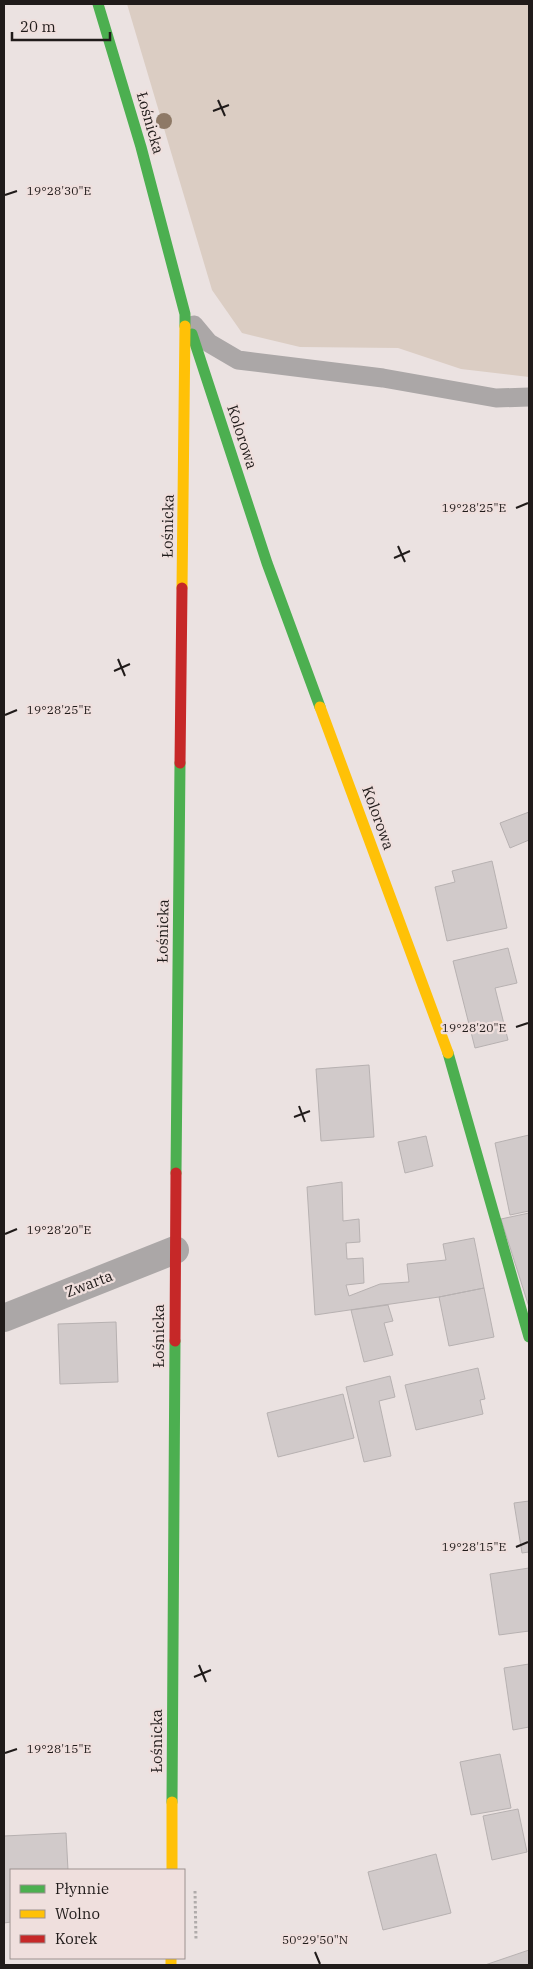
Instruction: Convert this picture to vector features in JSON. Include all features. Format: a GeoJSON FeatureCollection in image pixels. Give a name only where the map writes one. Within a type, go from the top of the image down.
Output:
{"type":"FeatureCollection","features":[{"type":"Feature","properties":{"kind":"street","name":"Łośnicka"},"geometry":{"type":"LineString","coordinates":[[98,4],[142,146],[185,314],[175,1250],[172,1869]]}},
{"type":"Feature","properties":{"kind":"street","name":"Kolorowa"},"geometry":{"type":"LineString","coordinates":[[185,314],[267,563],[450,1058],[529,1337]]}},
{"type":"Feature","properties":{"kind":"street","name":"Zwarta"},"geometry":{"type":"LineString","coordinates":[[4,1318],[175,1250]]}},
{"type":"Feature","properties":{"kind":"lane"},"geometry":{"type":"LineString","coordinates":[[185,314],[208,343],[238,360],[383,378],[496,398],[529,397]]}},
{"type":"Feature","properties":{"kind":"path"},"geometry":{"type":"LineString","coordinates":[[195,1889],[196,1946]]}},
{"type":"Feature","properties":{"kind":"shaded area"},"geometry":{"type":"Polygon","coordinates":[[[127,4],[529,4],[529,377],[461,369],[398,348],[300,347],[242,333],[212,290],[127,4]]]}},
{"type":"Feature","properties":{"kind":"building"},"geometry":{"type":"Polygon","coordinates":[[[529,812],[529,840],[510,848],[500,823],[529,812]]]}},
{"type":"Feature","properties":{"kind":"building"},"geometry":{"type":"Polygon","coordinates":[[[492,861],[507,928],[447,941],[435,887],[455,882],[452,871],[492,861]]]}},
{"type":"Feature","properties":{"kind":"building"},"geometry":{"type":"Polygon","coordinates":[[[508,948],[517,983],[495,988],[508,1040],[475,1048],[453,961],[508,948]]]}},
{"type":"Feature","properties":{"kind":"building"},"geometry":{"type":"Polygon","coordinates":[[[369,1065],[374,1137],[321,1141],[316,1069],[369,1065]]]}},
{"type":"Feature","properties":{"kind":"building"},"geometry":{"type":"Polygon","coordinates":[[[529,1135],[529,1211],[510,1215],[495,1143],[529,1135]]]}},
{"type":"Feature","properties":{"kind":"building"},"geometry":{"type":"Polygon","coordinates":[[[426,1136],[433,1166],[405,1173],[398,1142],[426,1136]]]}},
{"type":"Feature","properties":{"kind":"building"},"geometry":{"type":"Polygon","coordinates":[[[342,1182],[343,1221],[359,1219],[360,1242],[346,1243],[347,1259],[363,1258],[364,1283],[346,1285],[349,1296],[380,1284],[409,1282],[407,1264],[446,1260],[443,1244],[474,1238],[484,1288],[439,1297],[315,1315],[307,1187],[342,1182]]]}},
{"type":"Feature","properties":{"kind":"building"},"geometry":{"type":"Polygon","coordinates":[[[529,1213],[529,1307],[501,1219],[529,1213]]]}},
{"type":"Feature","properties":{"kind":"building"},"geometry":{"type":"Polygon","coordinates":[[[484,1288],[494,1337],[449,1346],[439,1297],[484,1288]]]}},
{"type":"Feature","properties":{"kind":"building"},"geometry":{"type":"Polygon","coordinates":[[[388,1305],[393,1321],[384,1323],[393,1355],[364,1362],[351,1310],[388,1305]]]}},
{"type":"Feature","properties":{"kind":"building"},"geometry":{"type":"Polygon","coordinates":[[[116,1322],[118,1382],[60,1384],[58,1324],[116,1322]]]}},
{"type":"Feature","properties":{"kind":"building"},"geometry":{"type":"Polygon","coordinates":[[[478,1368],[485,1399],[480,1400],[483,1414],[416,1430],[405,1385],[478,1368]]]}},
{"type":"Feature","properties":{"kind":"building"},"geometry":{"type":"Polygon","coordinates":[[[390,1376],[395,1397],[379,1401],[391,1456],[364,1462],[346,1387],[390,1376]]]}},
{"type":"Feature","properties":{"kind":"building"},"geometry":{"type":"Polygon","coordinates":[[[343,1394],[354,1438],[278,1457],[267,1413],[343,1394]]]}},
{"type":"Feature","properties":{"kind":"building"},"geometry":{"type":"Polygon","coordinates":[[[529,1501],[529,1552],[522,1553],[514,1503],[529,1501]]]}},
{"type":"Feature","properties":{"kind":"building"},"geometry":{"type":"Polygon","coordinates":[[[529,1568],[529,1631],[499,1635],[490,1574],[529,1568]]]}},
{"type":"Feature","properties":{"kind":"building"},"geometry":{"type":"Polygon","coordinates":[[[529,1664],[529,1727],[513,1730],[504,1668],[529,1664]]]}},
{"type":"Feature","properties":{"kind":"building"},"geometry":{"type":"Polygon","coordinates":[[[500,1754],[511,1808],[471,1815],[460,1762],[500,1754]]]}},
{"type":"Feature","properties":{"kind":"building"},"geometry":{"type":"Polygon","coordinates":[[[518,1809],[527,1852],[492,1860],[483,1816],[518,1809]]]}},
{"type":"Feature","properties":{"kind":"building"},"geometry":{"type":"Polygon","coordinates":[[[66,1833],[68,1869],[10,1869],[10,1922],[4,1923],[4,1836],[66,1833]]]}},
{"type":"Feature","properties":{"kind":"building"},"geometry":{"type":"Polygon","coordinates":[[[436,1854],[451,1913],[383,1930],[368,1872],[436,1854]]]}},
{"type":"Feature","properties":{"kind":"building"},"geometry":{"type":"Polygon","coordinates":[[[529,1950],[529,1965],[485,1965],[529,1950]]]}},
{"type":"Feature","properties":{"kind":"traffic: fast"},"geometry":{"type":"LineString","coordinates":[[98,4],[141,147],[185,314],[185,326]]}},
{"type":"Feature","properties":{"kind":"traffic: fast"},"geometry":{"type":"LineString","coordinates":[[192,334],[267,563],[320,707]]}},
{"type":"Feature","properties":{"kind":"traffic: fast"},"geometry":{"type":"LineString","coordinates":[[176,1173],[180,763]]}},
{"type":"Feature","properties":{"kind":"traffic: fast"},"geometry":{"type":"LineString","coordinates":[[448,1053],[529,1337]]}},
{"type":"Feature","properties":{"kind":"traffic: fast"},"geometry":{"type":"LineString","coordinates":[[172,1802],[175,1341]]}},
{"type":"Feature","properties":{"kind":"traffic: slow"},"geometry":{"type":"LineString","coordinates":[[182,588],[185,326]]}},
{"type":"Feature","properties":{"kind":"traffic: slow"},"geometry":{"type":"LineString","coordinates":[[320,707],[448,1053]]}},
{"type":"Feature","properties":{"kind":"traffic: slow"},"geometry":{"type":"LineString","coordinates":[[172,1802],[172,1869]]}},
{"type":"Feature","properties":{"kind":"traffic: slow"},"geometry":{"type":"LineString","coordinates":[[171,1959],[171,1965]]}},
{"type":"Feature","properties":{"kind":"traffic: jam"},"geometry":{"type":"LineString","coordinates":[[180,763],[182,588]]}},
{"type":"Feature","properties":{"kind":"traffic: jam"},"geometry":{"type":"LineString","coordinates":[[175,1341],[176,1173]]}}]}
